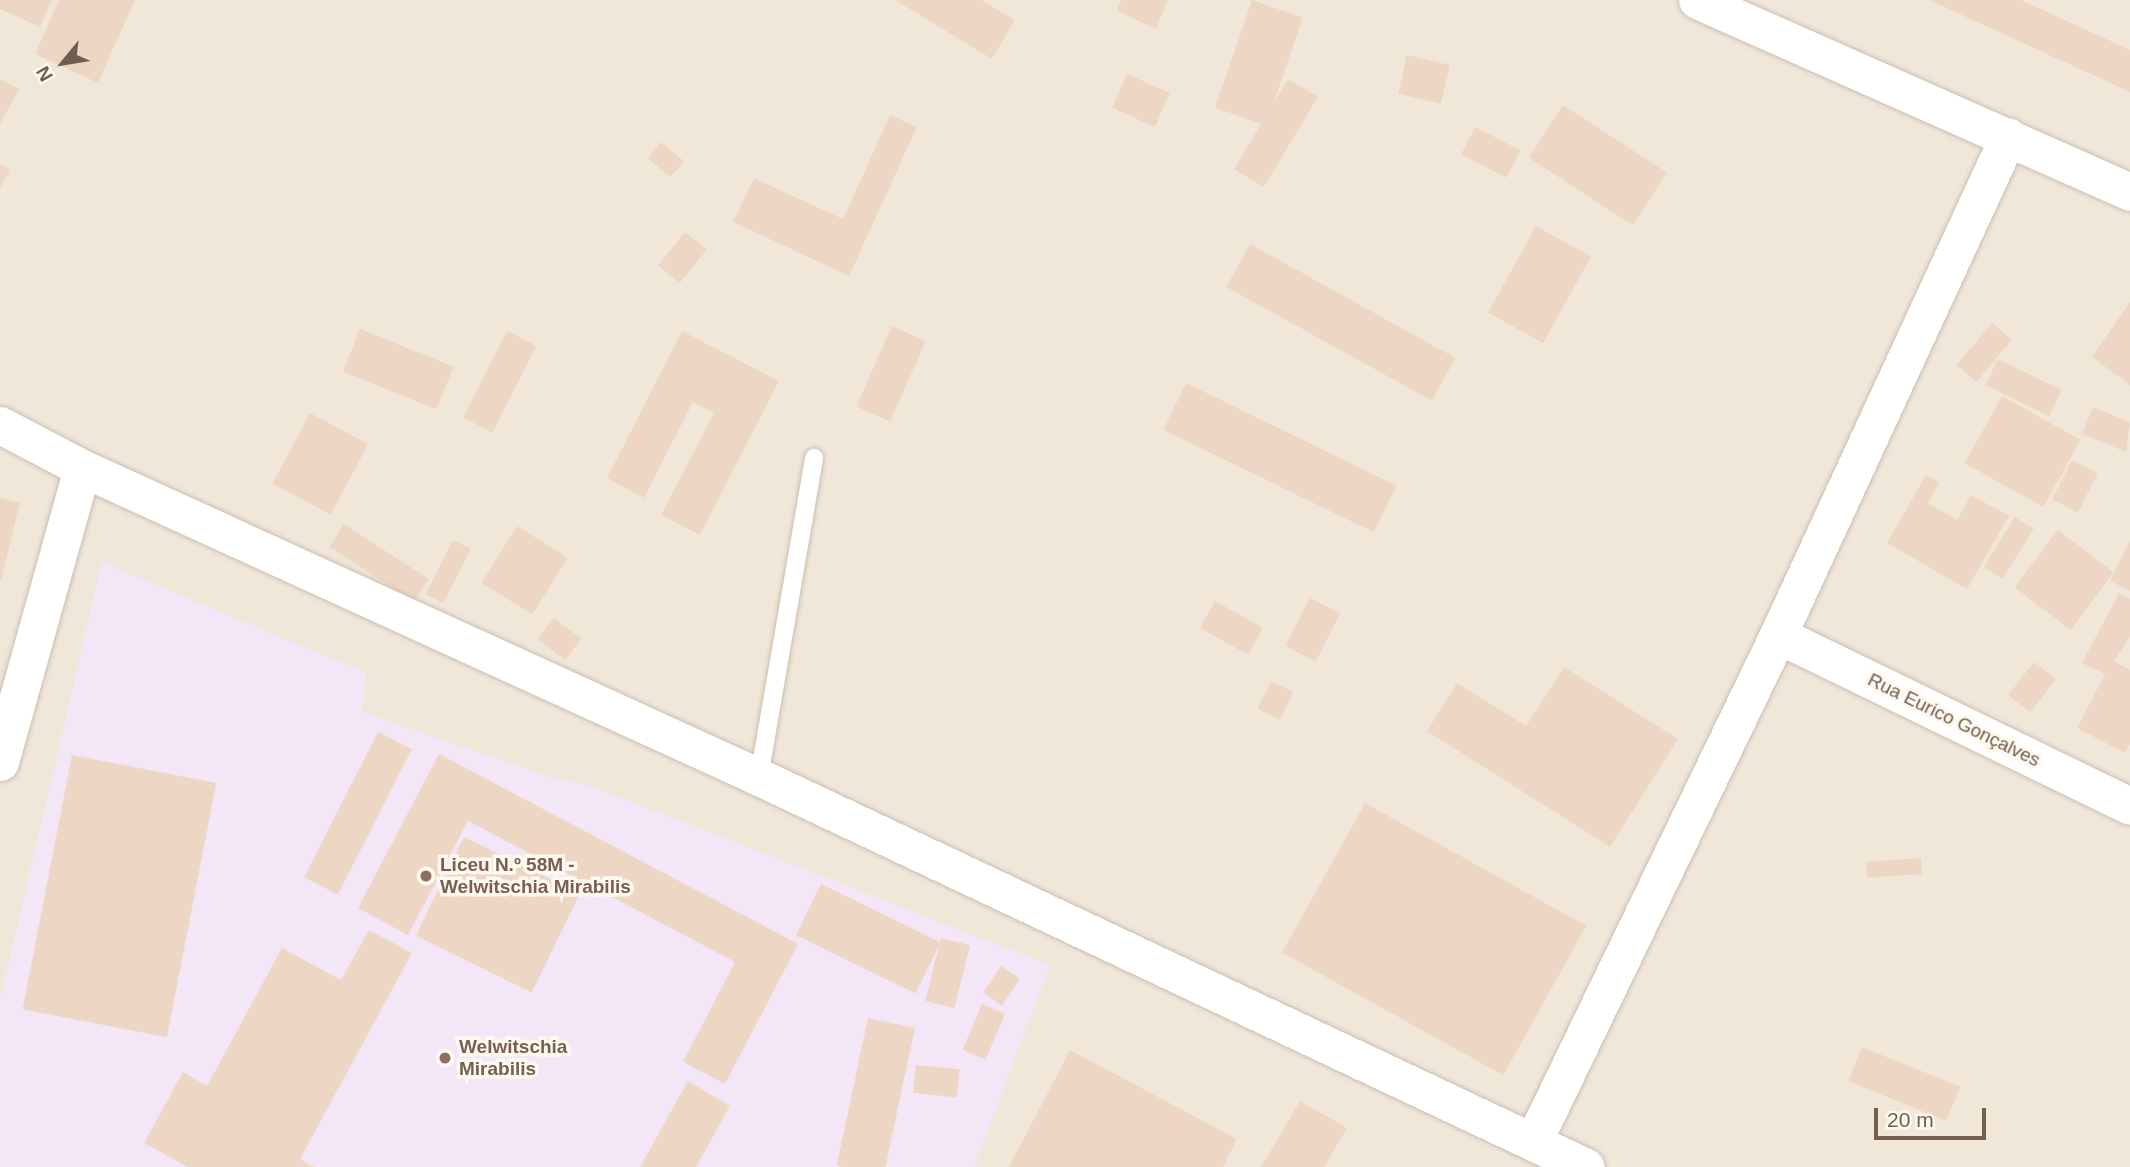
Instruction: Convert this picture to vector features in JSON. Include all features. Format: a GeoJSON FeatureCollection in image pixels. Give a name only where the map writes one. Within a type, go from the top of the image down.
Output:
{"type":"FeatureCollection","features":[{"type":"Feature","properties":{"kind":"street"},"geometry":{"type":"LineString","coordinates":[[1697,0],[2130,192]]}},
{"type":"Feature","properties":{"kind":"street"},"geometry":{"type":"LineString","coordinates":[[1533,1142],[1778,635],[2008,137]]}},
{"type":"Feature","properties":{"kind":"street"},"geometry":{"type":"LineString","coordinates":[[0,425],[82,468],[759,777],[1586,1167]]}},
{"type":"Feature","properties":{"kind":"street"},"geometry":{"type":"LineString","coordinates":[[0,762],[4,724],[82,468]]}},
{"type":"Feature","properties":{"kind":"street","name":"Rua Eurico Gonçalves"},"geometry":{"type":"LineString","coordinates":[[1778,635],[2130,806]]}},
{"type":"Feature","properties":{"kind":"lane"},"geometry":{"type":"LineString","coordinates":[[759,777],[814,458]]}},
{"type":"Feature","properties":{"kind":"shaded area"},"geometry":{"type":"Polygon","coordinates":[[[0,0],[2130,0],[2130,1167],[0,1167],[0,0]]]}},
{"type":"Feature","properties":{"kind":"shaded area","name":"Liceu N.º 58M - Welwitschia Mirabilis"},"geometry":{"type":"Polygon","coordinates":[[[102,562],[366,673],[362,712],[554,778],[594,787],[1050,965],[974,1167],[0,1167],[0,1000],[102,562]]]}},
{"type":"Feature","properties":{"kind":"building"},"geometry":{"type":"Polygon","coordinates":[[[0,0],[52,0],[40,27],[0,9],[0,0]]]}},
{"type":"Feature","properties":{"kind":"building"},"geometry":{"type":"Polygon","coordinates":[[[59,0],[135,0],[98,83],[35,54],[59,0]]]}},
{"type":"Feature","properties":{"kind":"building"},"geometry":{"type":"Polygon","coordinates":[[[895,0],[981,0],[1015,20],[992,59],[895,0]]]}},
{"type":"Feature","properties":{"kind":"building"},"geometry":{"type":"Polygon","coordinates":[[[1121,0],[1168,0],[1156,29],[1117,11],[1121,0]]]}},
{"type":"Feature","properties":{"kind":"building"},"geometry":{"type":"Polygon","coordinates":[[[1252,0],[1303,18],[1266,125],[1215,108],[1252,0]]]}},
{"type":"Feature","properties":{"kind":"building"},"geometry":{"type":"Polygon","coordinates":[[[1929,0],[2021,0],[2130,50],[2130,92],[1929,0]]]}},
{"type":"Feature","properties":{"kind":"building"},"geometry":{"type":"Polygon","coordinates":[[[1407,55],[1450,65],[1441,104],[1398,94],[1407,55]]]}},
{"type":"Feature","properties":{"kind":"building"},"geometry":{"type":"Polygon","coordinates":[[[1127,74],[1170,93],[1155,127],[1112,108],[1127,74]]]}},
{"type":"Feature","properties":{"kind":"building"},"geometry":{"type":"Polygon","coordinates":[[[0,79],[19,89],[0,124],[0,79]]]}},
{"type":"Feature","properties":{"kind":"building"},"geometry":{"type":"Polygon","coordinates":[[[1288,79],[1318,97],[1264,187],[1234,169],[1288,79]]]}},
{"type":"Feature","properties":{"kind":"building"},"geometry":{"type":"Polygon","coordinates":[[[1563,105],[1667,173],[1633,225],[1529,158],[1563,105]]]}},
{"type":"Feature","properties":{"kind":"building"},"geometry":{"type":"Polygon","coordinates":[[[890,115],[917,127],[849,276],[733,222],[754,178],[843,219],[890,115]]]}},
{"type":"Feature","properties":{"kind":"building"},"geometry":{"type":"Polygon","coordinates":[[[1475,127],[1520,150],[1506,178],[1461,155],[1475,127]]]}},
{"type":"Feature","properties":{"kind":"building"},"geometry":{"type":"Polygon","coordinates":[[[661,142],[684,161],[670,177],[648,158],[661,142]]]}},
{"type":"Feature","properties":{"kind":"building"},"geometry":{"type":"Polygon","coordinates":[[[0,164],[10,170],[0,188],[0,164]]]}},
{"type":"Feature","properties":{"kind":"building"},"geometry":{"type":"Polygon","coordinates":[[[1536,226],[1591,257],[1543,343],[1488,313],[1536,226]]]}},
{"type":"Feature","properties":{"kind":"building"},"geometry":{"type":"Polygon","coordinates":[[[685,232],[707,250],[680,283],[658,265],[685,232]]]}},
{"type":"Feature","properties":{"kind":"building"},"geometry":{"type":"Polygon","coordinates":[[[1250,244],[1456,358],[1432,401],[1226,287],[1250,244]]]}},
{"type":"Feature","properties":{"kind":"building"},"geometry":{"type":"Polygon","coordinates":[[[2130,302],[2130,385],[2092,357],[2130,302]]]}},
{"type":"Feature","properties":{"kind":"building"},"geometry":{"type":"Polygon","coordinates":[[[1992,323],[2012,340],[1977,382],[1957,365],[1992,323]]]}},
{"type":"Feature","properties":{"kind":"building"},"geometry":{"type":"Polygon","coordinates":[[[892,326],[926,341],[890,421],[856,406],[892,326]]]}},
{"type":"Feature","properties":{"kind":"building"},"geometry":{"type":"Polygon","coordinates":[[[360,329],[454,367],[436,409],[343,372],[360,329]]]}},
{"type":"Feature","properties":{"kind":"building"},"geometry":{"type":"Polygon","coordinates":[[[507,331],[536,346],[492,432],[463,417],[507,331]]]}},
{"type":"Feature","properties":{"kind":"building"},"geometry":{"type":"Polygon","coordinates":[[[682,331],[779,381],[700,535],[661,515],[714,413],[693,402],[644,498],[607,478],[682,331]]]}},
{"type":"Feature","properties":{"kind":"building"},"geometry":{"type":"Polygon","coordinates":[[[1998,359],[2062,390],[2049,416],[1985,385],[1998,359]]]}},
{"type":"Feature","properties":{"kind":"building"},"geometry":{"type":"Polygon","coordinates":[[[1186,383],[1396,486],[1374,532],[1163,430],[1186,383]]]}},
{"type":"Feature","properties":{"kind":"building"},"geometry":{"type":"Polygon","coordinates":[[[2002,396],[2081,440],[2043,507],[1965,463],[2002,396]]]}},
{"type":"Feature","properties":{"kind":"building"},"geometry":{"type":"Polygon","coordinates":[[[2093,407],[2130,422],[2126,452],[2082,434],[2093,407]]]}},
{"type":"Feature","properties":{"kind":"building"},"geometry":{"type":"Polygon","coordinates":[[[310,413],[368,444],[331,515],[272,484],[310,413]]]}},
{"type":"Feature","properties":{"kind":"building"},"geometry":{"type":"Polygon","coordinates":[[[2072,460],[2098,473],[2078,512],[2052,499],[2072,460]]]}},
{"type":"Feature","properties":{"kind":"building"},"geometry":{"type":"Polygon","coordinates":[[[1926,475],[1939,482],[1928,503],[1957,520],[1971,495],[2009,516],[1967,589],[1887,543],[1926,475]]]}},
{"type":"Feature","properties":{"kind":"building"},"geometry":{"type":"Polygon","coordinates":[[[0,498],[20,503],[1,580],[0,580],[0,498]]]}},
{"type":"Feature","properties":{"kind":"building"},"geometry":{"type":"Polygon","coordinates":[[[2015,517],[2034,529],[2002,579],[1984,567],[2015,517]]]}},
{"type":"Feature","properties":{"kind":"building"},"geometry":{"type":"Polygon","coordinates":[[[344,524],[429,579],[414,602],[329,547],[344,524]]]}},
{"type":"Feature","properties":{"kind":"building"},"geometry":{"type":"Polygon","coordinates":[[[517,526],[568,558],[532,615],[481,583],[517,526]]]}},
{"type":"Feature","properties":{"kind":"building"},"geometry":{"type":"Polygon","coordinates":[[[2058,530],[2114,572],[2071,630],[2015,588],[2058,530]]]}},
{"type":"Feature","properties":{"kind":"building"},"geometry":{"type":"Polygon","coordinates":[[[453,540],[471,549],[443,603],[425,594],[453,540]]]}},
{"type":"Feature","properties":{"kind":"building"},"geometry":{"type":"Polygon","coordinates":[[[2130,541],[2130,591],[2110,581],[2130,541]]]}},
{"type":"Feature","properties":{"kind":"building"},"geometry":{"type":"Polygon","coordinates":[[[2119,593],[2130,599],[2130,637],[2114,661],[2130,670],[2130,744],[2125,753],[2077,728],[2105,674],[2082,663],[2119,593]]]}},
{"type":"Feature","properties":{"kind":"building"},"geometry":{"type":"Polygon","coordinates":[[[1310,598],[1340,613],[1316,662],[1285,646],[1310,598]]]}},
{"type":"Feature","properties":{"kind":"building"},"geometry":{"type":"Polygon","coordinates":[[[1215,601],[1263,628],[1248,655],[1200,628],[1215,601]]]}},
{"type":"Feature","properties":{"kind":"building"},"geometry":{"type":"Polygon","coordinates":[[[554,618],[581,638],[565,660],[538,640],[554,618]]]}},
{"type":"Feature","properties":{"kind":"building"},"geometry":{"type":"Polygon","coordinates":[[[2034,662],[2056,679],[2030,712],[2008,695],[2034,662]]]}},
{"type":"Feature","properties":{"kind":"building"},"geometry":{"type":"Polygon","coordinates":[[[1564,667],[1678,739],[1610,847],[1427,731],[1457,683],[1526,726],[1564,667]]]}},
{"type":"Feature","properties":{"kind":"building"},"geometry":{"type":"Polygon","coordinates":[[[1271,681],[1293,692],[1280,720],[1257,709],[1271,681]]]}},
{"type":"Feature","properties":{"kind":"building"},"geometry":{"type":"Polygon","coordinates":[[[378,732],[412,749],[338,894],[304,877],[378,732]]]}},
{"type":"Feature","properties":{"kind":"building"},"geometry":{"type":"Polygon","coordinates":[[[439,754],[798,944],[725,1084],[683,1062],[735,962],[468,821],[408,935],[358,908],[439,754]]]}},
{"type":"Feature","properties":{"kind":"building"},"geometry":{"type":"Polygon","coordinates":[[[72,755],[216,783],[167,1037],[23,1009],[72,755]]]}},
{"type":"Feature","properties":{"kind":"building"},"geometry":{"type":"Polygon","coordinates":[[[1365,803],[1586,926],[1503,1075],[1282,953],[1365,803]]]}},
{"type":"Feature","properties":{"kind":"building"},"geometry":{"type":"Polygon","coordinates":[[[464,837],[580,894],[532,992],[416,936],[464,837]]]}},
{"type":"Feature","properties":{"kind":"building"},"geometry":{"type":"Polygon","coordinates":[[[1921,858],[1922,874],[1867,878],[1866,862],[1921,858]]]}},
{"type":"Feature","properties":{"kind":"building"},"geometry":{"type":"Polygon","coordinates":[[[821,884],[941,942],[916,994],[796,935],[821,884]]]}},
{"type":"Feature","properties":{"kind":"building"},"geometry":{"type":"Polygon","coordinates":[[[369,930],[412,953],[300,1159],[314,1167],[188,1167],[144,1143],[183,1072],[207,1086],[282,948],[341,980],[369,930]]]}},
{"type":"Feature","properties":{"kind":"building"},"geometry":{"type":"Polygon","coordinates":[[[941,938],[970,945],[954,1008],[925,1001],[941,938]]]}},
{"type":"Feature","properties":{"kind":"building"},"geometry":{"type":"Polygon","coordinates":[[[1001,966],[1020,979],[1002,1005],[983,993],[1001,966]]]}},
{"type":"Feature","properties":{"kind":"building"},"geometry":{"type":"Polygon","coordinates":[[[982,1004],[1005,1014],[985,1060],[962,1050],[982,1004]]]}},
{"type":"Feature","properties":{"kind":"building"},"geometry":{"type":"Polygon","coordinates":[[[868,1018],[915,1028],[885,1167],[837,1166],[868,1018]]]}},
{"type":"Feature","properties":{"kind":"building"},"geometry":{"type":"Polygon","coordinates":[[[1862,1047],[1960,1087],[1946,1121],[1848,1081],[1862,1047]]]}},
{"type":"Feature","properties":{"kind":"building"},"geometry":{"type":"Polygon","coordinates":[[[1070,1050],[1237,1139],[1223,1167],[1009,1167],[1070,1050]]]}},
{"type":"Feature","properties":{"kind":"building"},"geometry":{"type":"Polygon","coordinates":[[[916,1065],[960,1070],[957,1097],[913,1093],[916,1065]]]}},
{"type":"Feature","properties":{"kind":"building"},"geometry":{"type":"Polygon","coordinates":[[[688,1081],[730,1106],[696,1167],[640,1167],[688,1081]]]}},
{"type":"Feature","properties":{"kind":"building"},"geometry":{"type":"Polygon","coordinates":[[[1300,1101],[1347,1128],[1324,1167],[1261,1167],[1300,1101]]]}},
{"type":"Feature","properties":{"kind":"place","name":"Liceu N.º 58M - Welwitschia Mirabilis"},"geometry":{"type":"Point","coordinates":[426,876]}},
{"type":"Feature","properties":{"kind":"place","name":"Welwitschia Mirabilis"},"geometry":{"type":"Point","coordinates":[445,1058]}}]}
